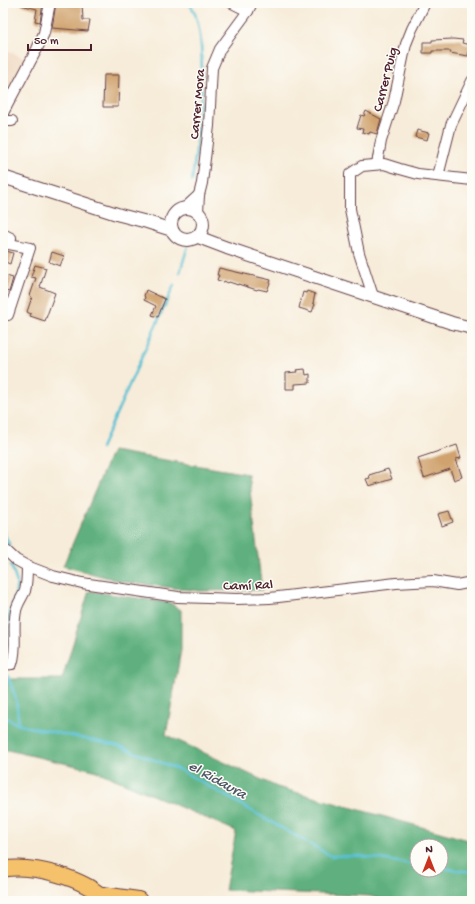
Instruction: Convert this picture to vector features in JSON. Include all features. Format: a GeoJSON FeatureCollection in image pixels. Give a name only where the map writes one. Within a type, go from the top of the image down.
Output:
{"type":"FeatureCollection","features":[{"type":"Feature","properties":{"kind":"highway"},"geometry":{"type":"LineString","coordinates":[[105,899],[138,901]]}},
{"type":"Feature","properties":{"kind":"main road"},"geometry":{"type":"LineString","coordinates":[[5,868],[26,867],[56,874],[79,883],[105,899]]}},
{"type":"Feature","properties":{"kind":"street"},"geometry":{"type":"LineString","coordinates":[[3,113],[44,33],[50,3]]}},
{"type":"Feature","properties":{"kind":"street"},"geometry":{"type":"LineString","coordinates":[[232,3],[250,7]]}},
{"type":"Feature","properties":{"kind":"street","name":"Carrer Puig"},"geometry":{"type":"LineString","coordinates":[[377,164],[381,141],[395,95],[406,44],[425,3]]}},
{"type":"Feature","properties":{"kind":"street","name":"Carrer Mora"},"geometry":{"type":"LineString","coordinates":[[198,212],[209,126],[212,68],[220,49],[250,7]]}},
{"type":"Feature","properties":{"kind":"street"},"geometry":{"type":"LineString","coordinates":[[438,176],[451,125],[472,81]]}},
{"type":"Feature","properties":{"kind":"street"},"geometry":{"type":"LineString","coordinates":[[373,296],[359,253],[350,209],[350,174],[362,166],[384,164],[418,174],[472,180]]}},
{"type":"Feature","properties":{"kind":"street"},"geometry":{"type":"LineString","coordinates":[[3,177],[120,215],[147,222],[172,224]]}},
{"type":"Feature","properties":{"kind":"street"},"geometry":{"type":"LineString","coordinates":[[185,208],[193,209],[198,212],[203,220],[201,231],[191,240],[182,240],[175,235],[172,224],[176,212],[185,208],[199,195]]}},
{"type":"Feature","properties":{"kind":"street"},"geometry":{"type":"LineString","coordinates":[[201,231],[227,248],[452,323],[472,328]]}},
{"type":"Feature","properties":{"kind":"street"},"geometry":{"type":"LineString","coordinates":[[3,234],[11,238],[6,243]]}},
{"type":"Feature","properties":{"kind":"street"},"geometry":{"type":"LineString","coordinates":[[6,243],[30,248],[8,315]]}},
{"type":"Feature","properties":{"kind":"street","name":"Camí Ral"},"geometry":{"type":"LineString","coordinates":[[3,548],[16,560],[53,576],[82,583],[202,599],[270,598],[396,583],[434,582],[457,585],[472,582]]}},
{"type":"Feature","properties":{"kind":"street"},"geometry":{"type":"LineString","coordinates":[[3,665],[12,664],[16,653],[14,631],[16,610],[24,591],[27,578],[27,566]]}},
{"type":"Feature","properties":{"kind":"shaded area"},"geometry":{"type":"Polygon","coordinates":[[[3,48],[25,59],[3,106],[3,48]]]}},
{"type":"Feature","properties":{"kind":"green space"},"geometry":{"type":"Polygon","coordinates":[[[112,451],[248,474],[262,590],[200,591],[124,582],[63,566],[112,451]]]}},
{"type":"Feature","properties":{"kind":"green space"},"geometry":{"type":"Polygon","coordinates":[[[89,591],[170,603],[181,610],[181,650],[166,735],[277,787],[472,841],[472,901],[389,901],[369,896],[225,890],[236,831],[94,770],[3,749],[3,679],[62,679],[89,591]]]}},
{"type":"Feature","properties":{"kind":"building"},"geometry":{"type":"Polygon","coordinates":[[[22,3],[43,3],[40,22],[35,21],[37,9],[21,5],[22,3]]]}},
{"type":"Feature","properties":{"kind":"building"},"geometry":{"type":"Polygon","coordinates":[[[56,3],[82,3],[83,20],[90,20],[88,31],[52,28],[56,3]]]}},
{"type":"Feature","properties":{"kind":"building"},"geometry":{"type":"Polygon","coordinates":[[[453,39],[463,40],[462,43],[470,45],[468,56],[450,53],[451,51],[432,51],[432,53],[423,53],[423,42],[453,39]]]}},
{"type":"Feature","properties":{"kind":"building"},"geometry":{"type":"Polygon","coordinates":[[[104,75],[119,75],[118,107],[103,107],[104,75]]]}},
{"type":"Feature","properties":{"kind":"building"},"geometry":{"type":"Polygon","coordinates":[[[366,111],[381,119],[377,134],[362,132],[363,129],[357,128],[361,115],[364,116],[366,111]]]}},
{"type":"Feature","properties":{"kind":"building"},"geometry":{"type":"Polygon","coordinates":[[[417,130],[429,133],[427,140],[415,137],[417,130]]]}},
{"type":"Feature","properties":{"kind":"building"},"geometry":{"type":"Polygon","coordinates":[[[3,250],[13,253],[10,264],[3,261],[3,250]]]}},
{"type":"Feature","properties":{"kind":"building"},"geometry":{"type":"Polygon","coordinates":[[[52,252],[64,256],[60,266],[49,262],[52,252]]]}},
{"type":"Feature","properties":{"kind":"building"},"geometry":{"type":"Polygon","coordinates":[[[35,265],[46,268],[40,287],[55,293],[45,321],[30,316],[31,314],[27,312],[36,278],[31,277],[35,265]]]}},
{"type":"Feature","properties":{"kind":"building"},"geometry":{"type":"Polygon","coordinates":[[[219,268],[271,280],[267,291],[257,290],[238,284],[217,280],[219,268]]]}},
{"type":"Feature","properties":{"kind":"building"},"geometry":{"type":"Polygon","coordinates":[[[3,275],[13,278],[9,292],[3,290],[3,275]]]}},
{"type":"Feature","properties":{"kind":"building"},"geometry":{"type":"Polygon","coordinates":[[[146,290],[165,299],[158,317],[152,315],[156,306],[144,300],[146,290]]]}},
{"type":"Feature","properties":{"kind":"building"},"geometry":{"type":"Polygon","coordinates":[[[307,291],[315,294],[313,303],[315,304],[312,312],[299,308],[303,292],[306,293],[307,291]]]}},
{"type":"Feature","properties":{"kind":"building"},"geometry":{"type":"Polygon","coordinates":[[[305,369],[306,375],[310,374],[310,383],[295,384],[295,389],[286,389],[286,373],[297,372],[296,370],[305,369]]]}},
{"type":"Feature","properties":{"kind":"building"},"geometry":{"type":"Polygon","coordinates":[[[457,445],[461,458],[456,459],[462,477],[454,480],[450,469],[424,478],[418,458],[457,445]]]}},
{"type":"Feature","properties":{"kind":"building"},"geometry":{"type":"Polygon","coordinates":[[[388,469],[392,479],[369,486],[366,479],[370,478],[369,475],[388,469]]]}},
{"type":"Feature","properties":{"kind":"building"},"geometry":{"type":"Polygon","coordinates":[[[449,511],[453,522],[442,526],[438,514],[449,511]]]}},
{"type":"Feature","properties":{"kind":"waterway"},"geometry":{"type":"LineString","coordinates":[[189,3],[196,17],[202,62],[200,116],[192,181]]}},
{"type":"Feature","properties":{"kind":"waterway"},"geometry":{"type":"LineString","coordinates":[[180,272],[188,246]]}},
{"type":"Feature","properties":{"kind":"waterway"},"geometry":{"type":"LineString","coordinates":[[101,448],[174,285]]}},
{"type":"Feature","properties":{"kind":"waterway"},"geometry":{"type":"LineString","coordinates":[[3,531],[10,546]]}},
{"type":"Feature","properties":{"kind":"waterway"},"geometry":{"type":"LineString","coordinates":[[7,654],[9,639],[8,619],[15,596],[17,583],[11,565]]}},
{"type":"Feature","properties":{"kind":"waterway"},"geometry":{"type":"LineString","coordinates":[[8,676],[16,699],[19,725]]}},
{"type":"Feature","properties":{"kind":"waterway","name":"el Ridaura"},"geometry":{"type":"LineString","coordinates":[[3,716],[19,725],[119,746],[180,770],[331,856],[361,856],[409,864]]}},
{"type":"Feature","properties":{"kind":"waterway","name":"el Ridaura"},"geometry":{"type":"LineString","coordinates":[[449,869],[472,872]]}}]}
